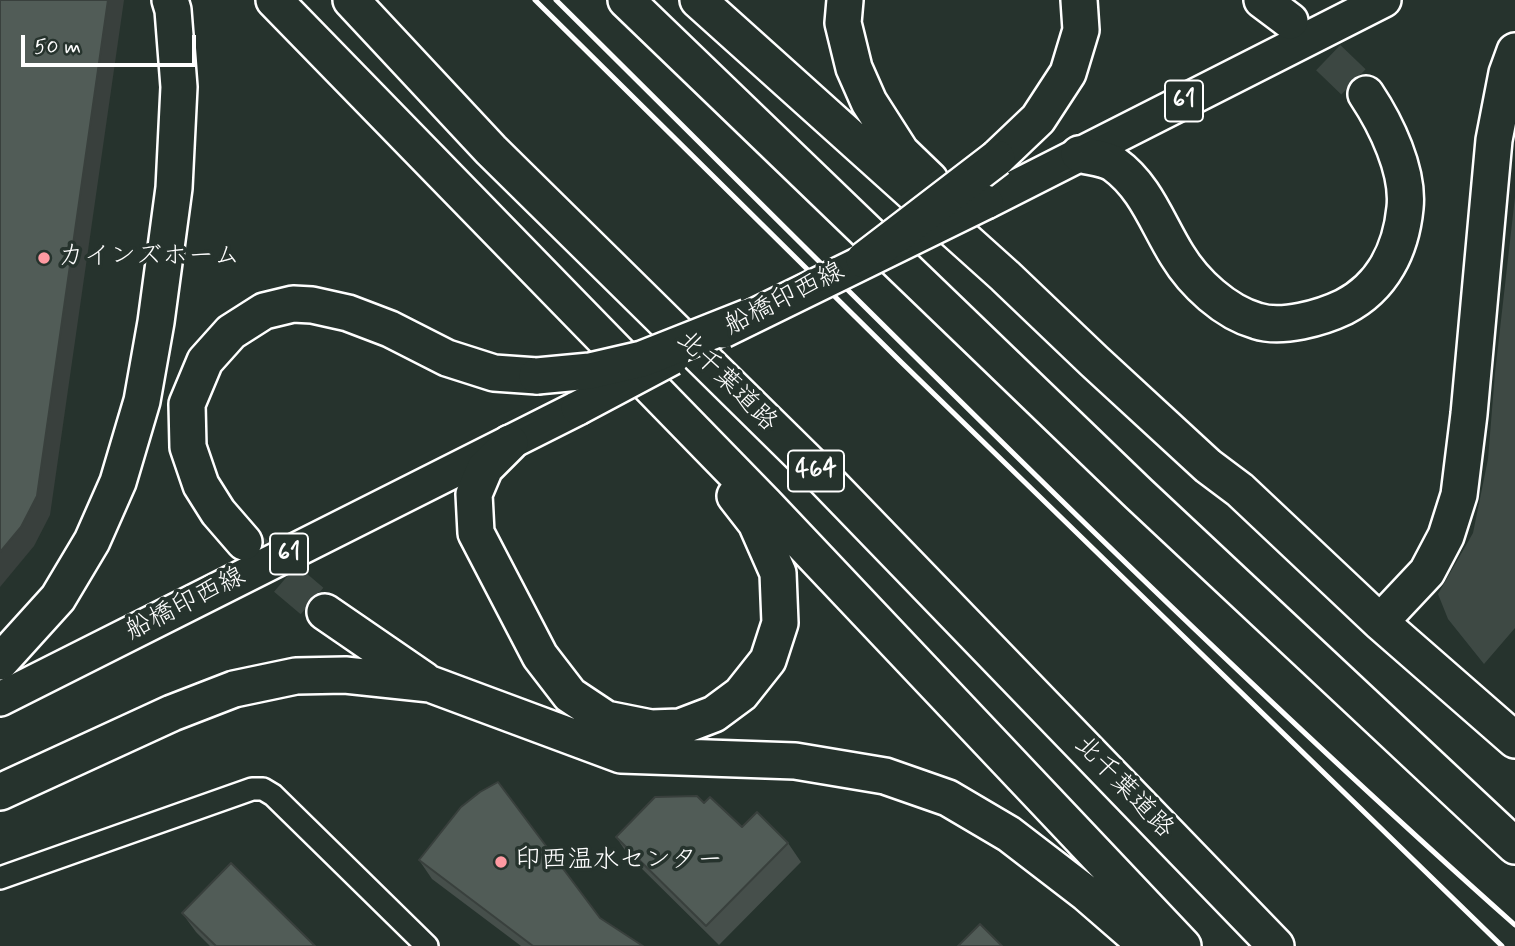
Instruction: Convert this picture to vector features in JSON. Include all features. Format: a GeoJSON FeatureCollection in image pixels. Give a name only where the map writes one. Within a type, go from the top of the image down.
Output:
{"type":"FeatureCollection","features":[{"type":"Feature","properties":{"kind":"highway"},"geometry":{"type":"LineString","coordinates":[[0,662],[58,598],[92,541],[118,482],[142,401],[156,322],[174,188],[179,88],[170,0]]}},
{"type":"Feature","properties":{"kind":"highway","name":"464"},"geometry":{"type":"LineString","coordinates":[[274,0],[775,514],[1183,946]]}},
{"type":"Feature","properties":{"kind":"highway","name":"北千葉道路"},"geometry":{"type":"LineString","coordinates":[[351,0],[491,150],[820,474],[1276,946]]}},
{"type":"Feature","properties":{"kind":"highway"},"geometry":{"type":"LineString","coordinates":[[625,0],[1129,485],[1515,846]]}},
{"type":"Feature","properties":{"kind":"highway"},"geometry":{"type":"LineString","coordinates":[[698,0],[1005,276],[1208,466],[1240,490],[1380,622],[1515,740]]}},
{"type":"Feature","properties":{"kind":"highway"},"geometry":{"type":"LineString","coordinates":[[845,0],[843,23],[854,68],[869,102],[901,152],[1215,451],[1240,490]]}},
{"type":"Feature","properties":{"kind":"highway"},"geometry":{"type":"LineString","coordinates":[[864,260],[997,158],[1038,120],[1068,73],[1081,30],[1079,0]]}},
{"type":"Feature","properties":{"kind":"highway"},"geometry":{"type":"LineString","coordinates":[[1262,0],[1290,21]]}},
{"type":"Feature","properties":{"kind":"highway"},"geometry":{"type":"LineString","coordinates":[[1380,622],[1427,572],[1446,536],[1459,495],[1494,140],[1507,73],[1515,51]]}},
{"type":"Feature","properties":{"kind":"highway"},"geometry":{"type":"LineString","coordinates":[[1079,154],[1112,162],[1137,185],[1177,256],[1201,285],[1231,310],[1259,322],[1302,321],[1326,315],[1352,303],[1375,284],[1392,258],[1402,231],[1406,198],[1400,166],[1391,139],[1366,94]]}},
{"type":"Feature","properties":{"kind":"highway"},"geometry":{"type":"LineString","coordinates":[[450,182],[506,254],[718,474],[756,523],[778,573],[780,623],[768,660],[741,694],[714,714],[680,727],[651,728],[607,719],[570,695],[540,656],[476,533],[474,494],[485,468],[510,443]]}},
{"type":"Feature","properties":{"kind":"highway"},"geometry":{"type":"LineString","coordinates":[[244,542],[218,512],[201,485],[188,447],[187,404],[205,361],[231,332],[264,312],[293,304],[348,313],[390,329],[447,358],[494,373],[537,376],[590,372],[642,359],[748,317]]}},
{"type":"Feature","properties":{"kind":"highway"},"geometry":{"type":"LineString","coordinates":[[325,612],[430,684],[621,755],[794,761],[885,776],[948,798],[1009,834],[1087,894],[1147,946]]}},
{"type":"Feature","properties":{"kind":"highway"},"geometry":{"type":"LineString","coordinates":[[0,792],[172,713],[234,689],[296,676],[345,675],[430,684]]}},
{"type":"Feature","properties":{"kind":"main road","name":"船橋印西線"},"geometry":{"type":"LineString","coordinates":[[0,699],[510,443],[748,317],[986,202],[1384,0]]}},
{"type":"Feature","properties":{"kind":"street"},"geometry":{"type":"LineString","coordinates":[[0,878],[252,789],[264,789],[427,946]]}},
{"type":"Feature","properties":{"kind":"shaded area"},"geometry":{"type":"Polygon","coordinates":[[[1515,197],[1515,628],[1484,664],[1448,619],[1438,594],[1473,533],[1488,459],[1515,197]]]}},
{"type":"Feature","properties":{"kind":"building","name":"カインズホーム"},"geometry":{"type":"Polygon","coordinates":[[[0,0],[108,0],[37,496],[21,527],[0,552],[0,0]]]}},
{"type":"Feature","properties":{"kind":"building","name":"印西温水センター"},"geometry":{"type":"Polygon","coordinates":[[[498,782],[600,918],[643,946],[533,946],[419,860],[461,807],[498,782]]]}},
{"type":"Feature","properties":{"kind":"building"},"geometry":{"type":"Polygon","coordinates":[[[697,796],[704,803],[710,797],[742,827],[757,812],[788,843],[706,926],[616,837],[655,797],[697,796]]]}},
{"type":"Feature","properties":{"kind":"building"},"geometry":{"type":"Polygon","coordinates":[[[231,863],[315,946],[216,946],[182,913],[231,863]]]}},
{"type":"Feature","properties":{"kind":"building"},"geometry":{"type":"Polygon","coordinates":[[[980,924],[1002,946],[958,946],[980,924]]]}},
{"type":"Feature","properties":{"kind":"tunnel"},"geometry":{"type":"LineString","coordinates":[[1290,21],[1366,94]]}},
{"type":"Feature","properties":{"kind":"tunnel"},"geometry":{"type":"LineString","coordinates":[[245,544],[325,612]]}},
{"type":"Feature","properties":{"kind":"railway"},"geometry":{"type":"LineString","coordinates":[[535,0],[900,361],[1502,946]]}},
{"type":"Feature","properties":{"kind":"railway"},"geometry":{"type":"LineString","coordinates":[[556,0],[1149,585],[1269,700],[1515,925]]}},
{"type":"Feature","properties":{"kind":"place","name":"カインズホーム"},"geometry":{"type":"Point","coordinates":[44,258]}},
{"type":"Feature","properties":{"kind":"place","name":"印西温水センター"},"geometry":{"type":"Point","coordinates":[501,862]}}]}
